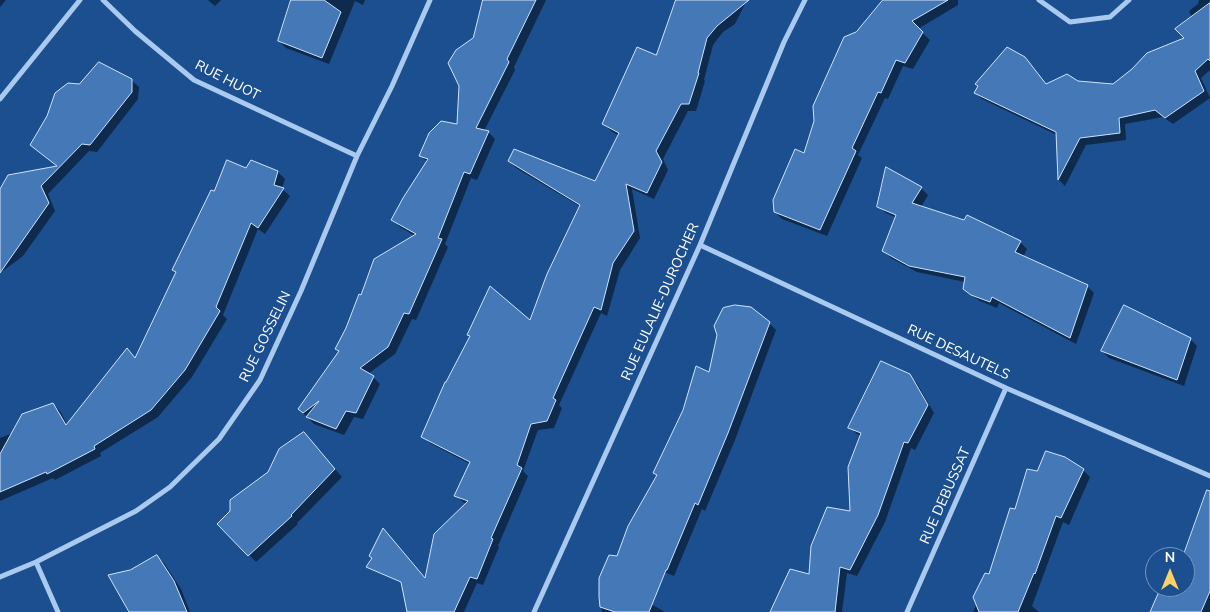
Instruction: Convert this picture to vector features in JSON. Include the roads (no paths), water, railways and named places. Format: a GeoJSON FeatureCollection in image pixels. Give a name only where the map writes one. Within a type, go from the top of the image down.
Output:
{"type":"FeatureCollection","features":[{"type":"Feature","properties":{"kind":"street"},"geometry":{"type":"LineString","coordinates":[[0,99],[80,0]]}},
{"type":"Feature","properties":{"kind":"street","name":"RUE HUOT"},"geometry":{"type":"LineString","coordinates":[[103,0],[135,31],[194,80],[357,156]]}},
{"type":"Feature","properties":{"kind":"street","name":"RUE GOSSELIN"},"geometry":{"type":"LineString","coordinates":[[0,577],[36,562],[136,511],[170,487],[219,439],[260,380],[301,291],[357,156],[392,86],[430,0]]}},
{"type":"Feature","properties":{"kind":"street","name":"RUE EULALIE-DUROCHER"},"geometry":{"type":"LineString","coordinates":[[534,612],[700,245],[784,42],[805,0]]}},
{"type":"Feature","properties":{"kind":"street"},"geometry":{"type":"LineString","coordinates":[[1039,0],[1070,22],[1110,17],[1130,0]]}},
{"type":"Feature","properties":{"kind":"street","name":"RUE DESAUTELS"},"geometry":{"type":"LineString","coordinates":[[700,245],[1006,388],[1210,476]]}},
{"type":"Feature","properties":{"kind":"street","name":"RUE DEBUSSAT"},"geometry":{"type":"LineString","coordinates":[[907,612],[1006,388]]}},
{"type":"Feature","properties":{"kind":"street"},"geometry":{"type":"LineString","coordinates":[[36,562],[58,612]]}}]}
